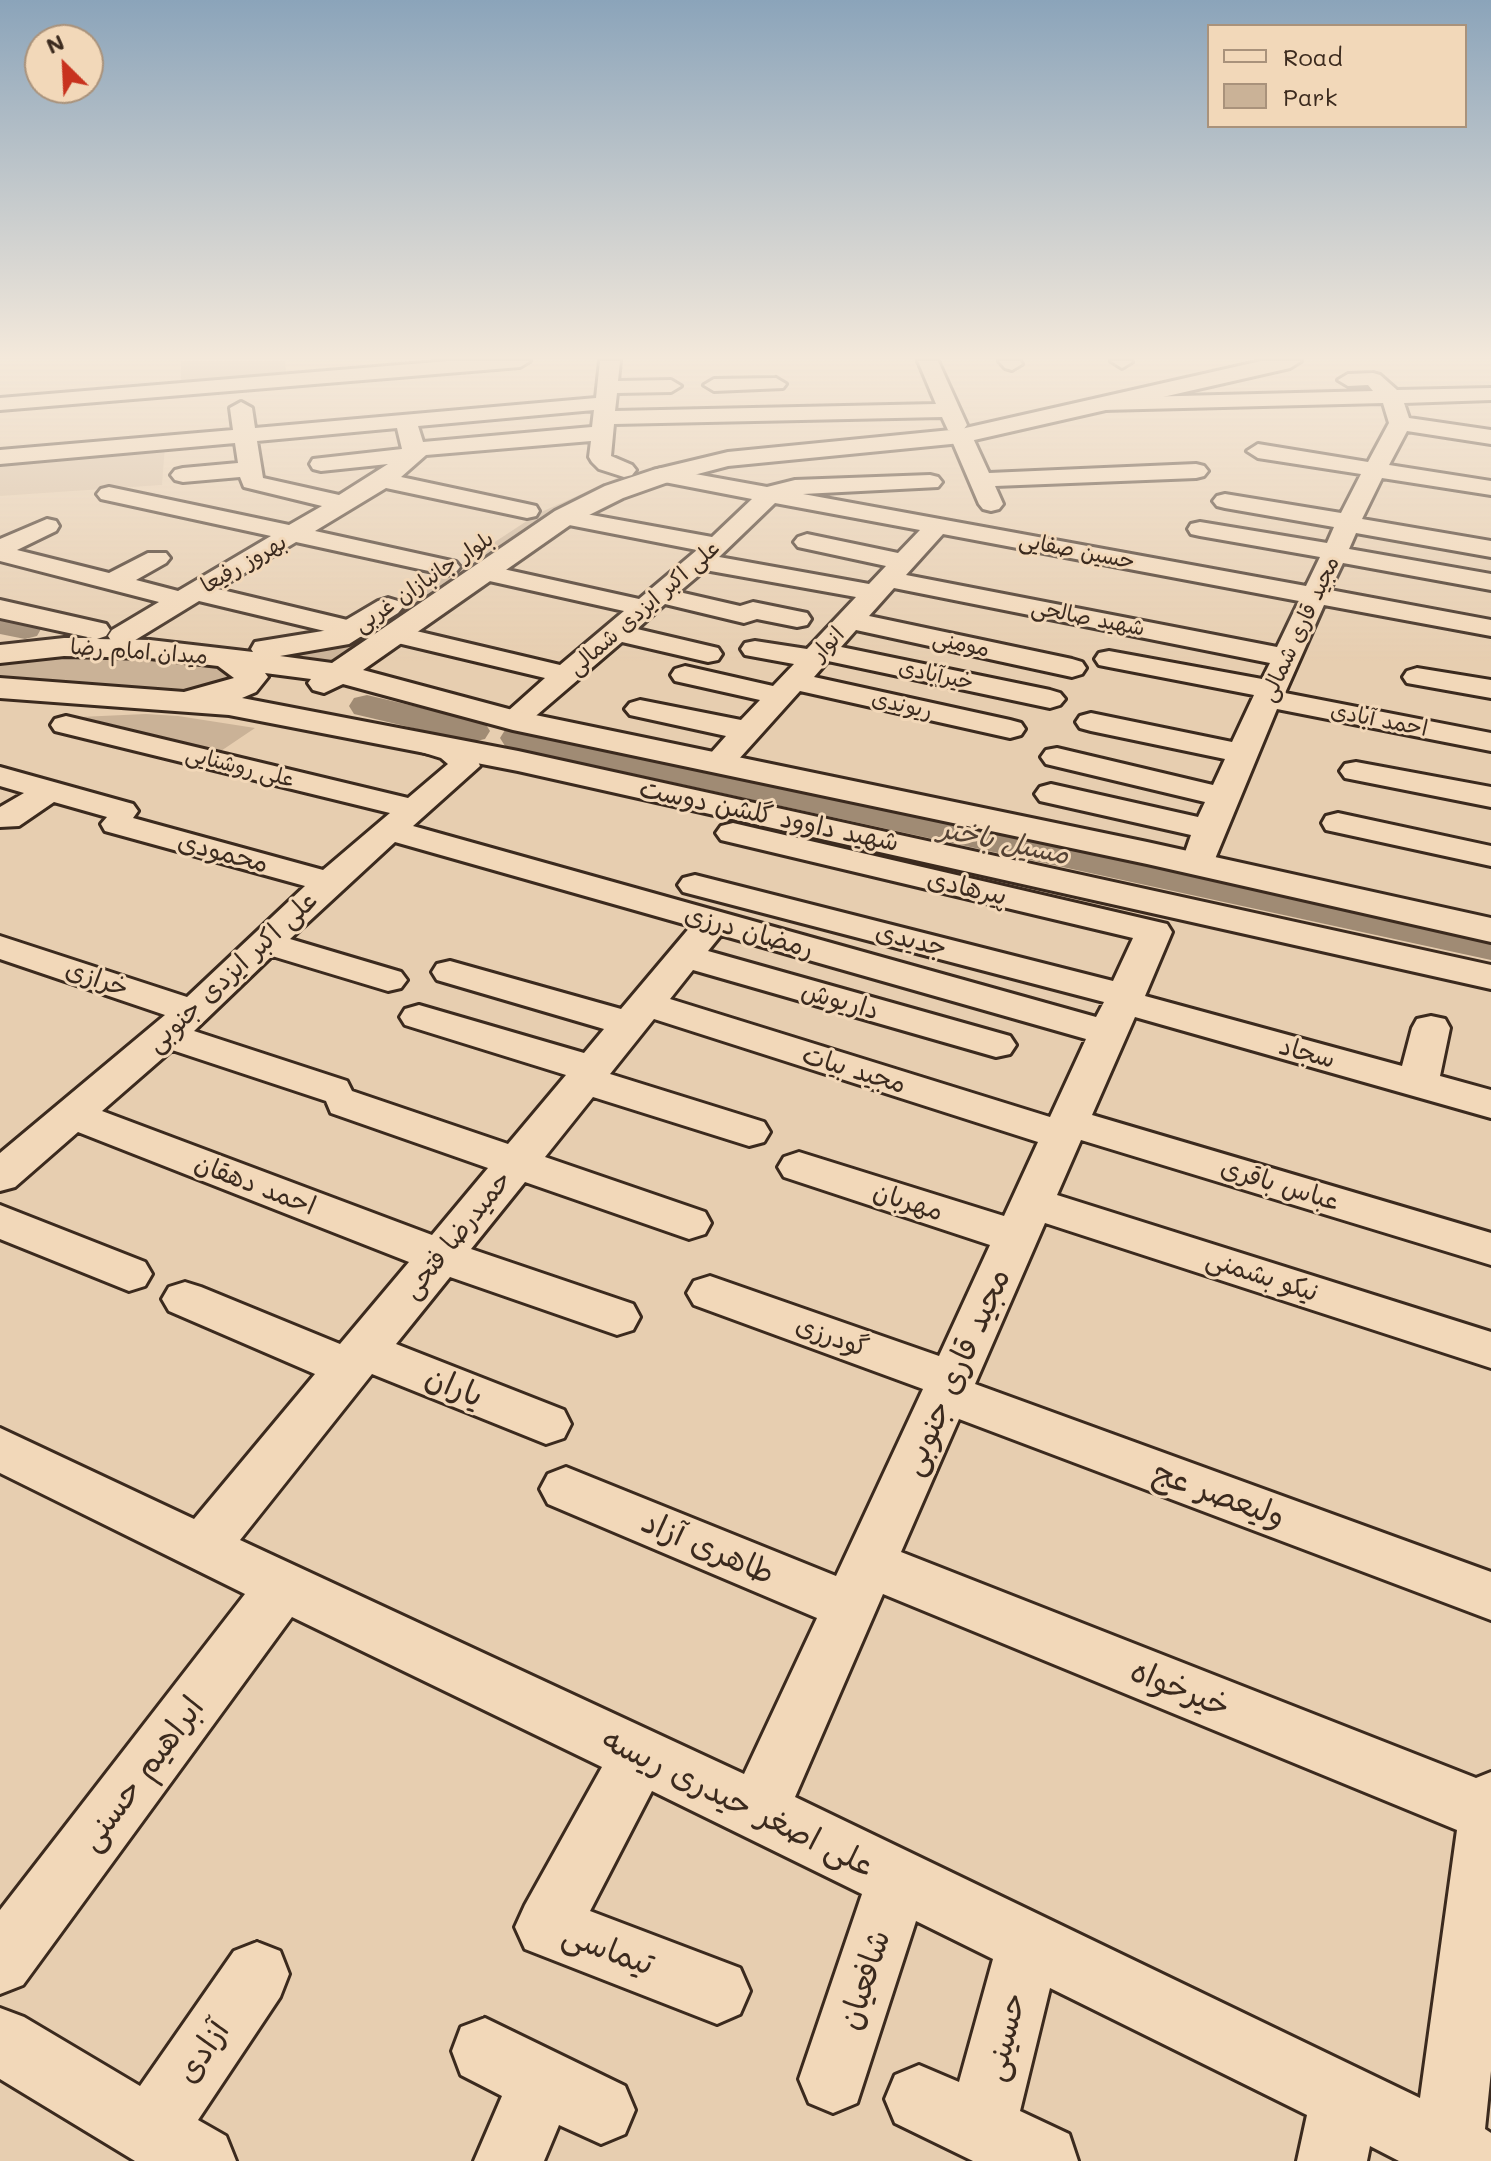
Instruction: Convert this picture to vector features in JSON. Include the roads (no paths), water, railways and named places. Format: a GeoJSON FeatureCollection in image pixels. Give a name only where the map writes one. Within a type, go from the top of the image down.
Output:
{"type":"FeatureCollection","features":[{"type":"Feature","properties":{"kind":"main road","name":"بلوار جانبازان غربی"},"geometry":{"type":"LineString","coordinates":[[219,657],[323,641],[354,630],[527,511],[615,467],[645,462]]}},
{"type":"Feature","properties":{"kind":"main road","name":"بلوار جانبازان غربی"},"geometry":{"type":"LineString","coordinates":[[229,705],[295,694],[341,674],[564,517],[614,492],[713,462]]}},
{"type":"Feature","properties":{"kind":"main road"},"geometry":{"type":"LineString","coordinates":[[615,467],[662,475]]}},
{"type":"Feature","properties":{"kind":"main road"},"geometry":{"type":"LineString","coordinates":[[0,609],[136,643]]}},
{"type":"Feature","properties":{"kind":"main road"},"geometry":{"type":"LineString","coordinates":[[395,634],[423,694]]}},
{"type":"Feature","properties":{"kind":"main road"},"geometry":{"type":"LineString","coordinates":[[0,644],[36,642],[64,647]]}},
{"type":"Feature","properties":{"kind":"main road","name":"میدان امام رضا"},"geometry":{"type":"LineString","coordinates":[[0,654],[136,643],[219,657],[252,677],[249,682],[231,691],[184,702],[0,688]]}},
{"type":"Feature","properties":{"kind":"main road","name":"شهید داوود گلشن دوست"},"geometry":{"type":"LineString","coordinates":[[219,657],[341,674],[528,722],[1198,864],[1491,930]]}},
{"type":"Feature","properties":{"kind":"main road"},"geometry":{"type":"LineString","coordinates":[[0,712],[147,701]]}},
{"type":"Feature","properties":{"kind":"main road","name":"شهید داوود گلشن دوست"},"geometry":{"type":"LineString","coordinates":[[184,702],[229,705],[518,761],[1491,977]]}},
{"type":"Feature","properties":{"kind":"main road"},"geometry":{"type":"LineString","coordinates":[[518,761],[498,748],[497,738],[528,722]]}},
{"type":"Feature","properties":{"kind":"street"},"geometry":{"type":"LineString","coordinates":[[183,475],[254,462]]}},
{"type":"Feature","properties":{"kind":"street"},"geometry":{"type":"LineString","coordinates":[[321,464],[338,462]]}},
{"type":"Feature","properties":{"kind":"street","name":"بهروز رفیعا"},"geometry":{"type":"LineString","coordinates":[[136,643],[188,596],[345,504],[403,462]]}},
{"type":"Feature","properties":{"kind":"street"},"geometry":{"type":"LineString","coordinates":[[607,462],[615,467]]}},
{"type":"Feature","properties":{"kind":"street"},"geometry":{"type":"LineString","coordinates":[[973,462],[1013,547]]}},
{"type":"Feature","properties":{"kind":"street"},"geometry":{"type":"LineString","coordinates":[[1330,462],[1491,488]]}},
{"type":"Feature","properties":{"kind":"street","name":"مجید قاری شمالی"},"geometry":{"type":"LineString","coordinates":[[1198,864],[1209,829],[1266,700],[1317,596],[1334,553],[1381,462]]}},
{"type":"Feature","properties":{"kind":"street"},"geometry":{"type":"LineString","coordinates":[[247,464],[255,484],[345,504]]}},
{"type":"Feature","properties":{"kind":"street"},"geometry":{"type":"LineString","coordinates":[[981,480],[1196,471]]}},
{"type":"Feature","properties":{"kind":"street","name":"حسین صفایی"},"geometry":{"type":"LineString","coordinates":[[662,475],[938,525],[1013,547],[1317,596],[1491,628]]}},
{"type":"Feature","properties":{"kind":"street"},"geometry":{"type":"LineString","coordinates":[[382,480],[527,511]]}},
{"type":"Feature","properties":{"kind":"street"},"geometry":{"type":"LineString","coordinates":[[772,493],[795,487],[930,482]]}},
{"type":"Feature","properties":{"kind":"street"},"geometry":{"type":"LineString","coordinates":[[1330,491],[1354,512],[1491,549]]}},
{"type":"Feature","properties":{"kind":"street","name":"علی اکبر ایزدی شمالی"},"geometry":{"type":"LineString","coordinates":[[528,722],[567,675],[772,493]]}},
{"type":"Feature","properties":{"kind":"street"},"geometry":{"type":"LineString","coordinates":[[109,494],[447,567]]}},
{"type":"Feature","properties":{"kind":"street"},"geometry":{"type":"LineString","coordinates":[[1225,501],[1420,518]]}},
{"type":"Feature","properties":{"kind":"street"},"geometry":{"type":"LineString","coordinates":[[564,517],[708,553],[889,578]]}},
{"type":"Feature","properties":{"kind":"street","name":"انوار"},"geometry":{"type":"LineString","coordinates":[[718,763],[938,525]]}},
{"type":"Feature","properties":{"kind":"street"},"geometry":{"type":"LineString","coordinates":[[0,551],[47,526]]}},
{"type":"Feature","properties":{"kind":"street"},"geometry":{"type":"LineString","coordinates":[[1464,544],[1471,526],[1491,530]]}},
{"type":"Feature","properties":{"kind":"street"},"geometry":{"type":"LineString","coordinates":[[1200,529],[1491,582]]}},
{"type":"Feature","properties":{"kind":"street"},"geometry":{"type":"LineString","coordinates":[[807,542],[889,578]]}},
{"type":"Feature","properties":{"kind":"street"},"geometry":{"type":"LineString","coordinates":[[0,551],[113,582],[354,630]]}},
{"type":"Feature","properties":{"kind":"street"},"geometry":{"type":"LineString","coordinates":[[113,582],[157,558]]}},
{"type":"Feature","properties":{"kind":"street"},"geometry":{"type":"LineString","coordinates":[[485,573],[744,615],[753,610],[797,619]]}},
{"type":"Feature","properties":{"kind":"street","name":"شهید صالحی"},"geometry":{"type":"LineString","coordinates":[[889,578],[1294,645]]}},
{"type":"Feature","properties":{"kind":"street","name":"مومنی"},"geometry":{"type":"LineString","coordinates":[[850,620],[1072,668]]}},
{"type":"Feature","properties":{"kind":"street"},"geometry":{"type":"LineString","coordinates":[[1269,627],[1294,645]]}},
{"type":"Feature","properties":{"kind":"street"},"geometry":{"type":"LineString","coordinates":[[616,632],[708,654]]}},
{"type":"Feature","properties":{"kind":"street"},"geometry":{"type":"LineString","coordinates":[[395,634],[567,675]]}},
{"type":"Feature","properties":{"kind":"street"},"geometry":{"type":"LineString","coordinates":[[755,649],[803,672]]}},
{"type":"Feature","properties":{"kind":"street"},"geometry":{"type":"LineString","coordinates":[[1109,659],[1266,700]]}},
{"type":"Feature","properties":{"kind":"street"},"geometry":{"type":"LineString","coordinates":[[685,675],[803,672]]}},
{"type":"Feature","properties":{"kind":"street","name":"خیرآبادی"},"geometry":{"type":"LineString","coordinates":[[803,672],[1050,699]]}},
{"type":"Feature","properties":{"kind":"street","name":"ریوندی"},"geometry":{"type":"LineString","coordinates":[[803,672],[1010,729]]}},
{"type":"Feature","properties":{"kind":"street"},"geometry":{"type":"LineString","coordinates":[[1417,677],[1491,689]]}},
{"type":"Feature","properties":{"kind":"street"},"geometry":{"type":"LineString","coordinates":[[1136,688],[1266,700]]}},
{"type":"Feature","properties":{"kind":"street","name":"احمد آبادی"},"geometry":{"type":"LineString","coordinates":[[1266,700],[1491,742]]}},
{"type":"Feature","properties":{"kind":"street"},"geometry":{"type":"LineString","coordinates":[[640,709],[748,731]]}},
{"type":"Feature","properties":{"kind":"street"},"geometry":{"type":"LineString","coordinates":[[1091,722],[1242,753]]}},
{"type":"Feature","properties":{"kind":"street","name":"علی روشنایی"},"geometry":{"type":"LineString","coordinates":[[66,725],[402,820]]}},
{"type":"Feature","properties":{"kind":"street","name":"علی اکبر ایزدی جنوبی"},"geometry":{"type":"LineString","coordinates":[[5,1165],[180,1024],[329,882],[464,766],[463,759],[452,751],[423,743]]}},
{"type":"Feature","properties":{"kind":"street"},"geometry":{"type":"LineString","coordinates":[[1057,757],[1225,797]]}},
{"type":"Feature","properties":{"kind":"street"},"geometry":{"type":"LineString","coordinates":[[1356,771],[1491,797]]}},
{"type":"Feature","properties":{"kind":"street","name":"محمودی"},"geometry":{"type":"LineString","coordinates":[[0,776],[329,882]]}},
{"type":"Feature","properties":{"kind":"street"},"geometry":{"type":"LineString","coordinates":[[14,822],[50,790]]}},
{"type":"Feature","properties":{"kind":"street"},"geometry":{"type":"LineString","coordinates":[[1051,794],[1209,829]]}},
{"type":"Feature","properties":{"kind":"street","name":"رمضان درزی"},"geometry":{"type":"LineString","coordinates":[[402,820],[704,903],[952,989],[1120,1010]]}},
{"type":"Feature","properties":{"kind":"street"},"geometry":{"type":"LineString","coordinates":[[1338,823],[1491,856]]}},
{"type":"Feature","properties":{"kind":"street","name":"پیرهادی"},"geometry":{"type":"LineString","coordinates":[[733,833],[1154,932]]}},
{"type":"Feature","properties":{"kind":"street"},"geometry":{"type":"LineString","coordinates":[[1111,891],[1145,913],[1153,923],[1154,932]]}},
{"type":"Feature","properties":{"kind":"street","name":"حمیدرضا فتحی"},"geometry":{"type":"LineString","coordinates":[[202,1548],[685,956],[704,903]]}},
{"type":"Feature","properties":{"kind":"street","name":"جدیدی"},"geometry":{"type":"LineString","coordinates":[[704,903],[1120,1010]]}},
{"type":"Feature","properties":{"kind":"street","name":"مجید قاری جنوبی"},"geometry":{"type":"LineString","coordinates":[[758,1811],[1154,932]]}},
{"type":"Feature","properties":{"kind":"street"},"geometry":{"type":"LineString","coordinates":[[266,943],[388,980]]}},
{"type":"Feature","properties":{"kind":"street","name":"خرازی"},"geometry":{"type":"LineString","coordinates":[[1,947],[339,1096],[689,1223]]}},
{"type":"Feature","properties":{"kind":"street","name":"داریوش"},"geometry":{"type":"LineString","coordinates":[[685,956],[996,1045]]}},
{"type":"Feature","properties":{"kind":"street","name":"مجید بیات"},"geometry":{"type":"LineString","coordinates":[[450,972],[638,1014],[1066,1128]]}},
{"type":"Feature","properties":{"kind":"street"},"geometry":{"type":"LineString","coordinates":[[933,1027],[952,989]]}},
{"type":"Feature","properties":{"kind":"street","name":"سجاد"},"geometry":{"type":"LineString","coordinates":[[1120,1010],[1491,1104]]}},
{"type":"Feature","properties":{"kind":"street"},"geometry":{"type":"LineString","coordinates":[[419,1017],[749,1132]]}},
{"type":"Feature","properties":{"kind":"street"},"geometry":{"type":"LineString","coordinates":[[1418,1084],[1431,1028]]}},
{"type":"Feature","properties":{"kind":"street","name":"احمد دهقان"},"geometry":{"type":"LineString","coordinates":[[70,1114],[440,1256],[617,1317]]}},
{"type":"Feature","properties":{"kind":"street","name":"عباس باقری"},"geometry":{"type":"LineString","coordinates":[[1066,1128],[1491,1249]]}},
{"type":"Feature","properties":{"kind":"street","name":"مهربان"},"geometry":{"type":"LineString","coordinates":[[799,1167],[1025,1220]]}},
{"type":"Feature","properties":{"kind":"street","name":"نیکو بشمنی"},"geometry":{"type":"LineString","coordinates":[[1025,1220],[1491,1350]]}},
{"type":"Feature","properties":{"kind":"street"},"geometry":{"type":"LineString","coordinates":[[0,1221],[129,1274]]}},
{"type":"Feature","properties":{"kind":"street","name":"گودرزی"},"geometry":{"type":"LineString","coordinates":[[710,1293],[950,1387]]}},
{"type":"Feature","properties":{"kind":"street","name":"یاران"},"geometry":{"type":"LineString","coordinates":[[185,1299],[546,1424]]}},
{"type":"Feature","properties":{"kind":"street","name":"ولیعصر عج"},"geometry":{"type":"LineString","coordinates":[[950,1387],[1491,1596]]}},
{"type":"Feature","properties":{"kind":"street","name":"علی اصغر حیدری ریسه"},"geometry":{"type":"LineString","coordinates":[[0,1449],[1029,1944],[1338,2130],[1455,2157]]}},
{"type":"Feature","properties":{"kind":"street","name":"طاهری آزاد"},"geometry":{"type":"LineString","coordinates":[[566,1489],[860,1586]]}},
{"type":"Feature","properties":{"kind":"street","name":"ابراهیم حسنی"},"geometry":{"type":"LineString","coordinates":[[0,1962],[284,1585]]}},
{"type":"Feature","properties":{"kind":"street","name":"خیرخواه"},"geometry":{"type":"LineString","coordinates":[[860,1586],[1491,1810]]}},
{"type":"Feature","properties":{"kind":"street","name":"تیماسی"},"geometry":{"type":"LineString","coordinates":[[640,1755],[547,1927],[717,1991]]}},
{"type":"Feature","properties":{"kind":"street"},"geometry":{"type":"LineString","coordinates":[[1455,2157],[1491,1810]]}},
{"type":"Feature","properties":{"kind":"street","name":"شافعیان"},"geometry":{"type":"LineString","coordinates":[[833,2079],[898,1880]]}},
{"type":"Feature","properties":{"kind":"street","name":"حسینی"},"geometry":{"type":"LineString","coordinates":[[981,2129],[1029,1944]]}},
{"type":"Feature","properties":{"kind":"street","name":"آزادی"},"geometry":{"type":"LineString","coordinates":[[175,2146],[257,1974]]}},
{"type":"Feature","properties":{"kind":"street"},"geometry":{"type":"LineString","coordinates":[[0,2041],[175,2146]]}},
{"type":"Feature","properties":{"kind":"street"},"geometry":{"type":"LineString","coordinates":[[509,2161],[514,2067],[601,2110]]}},
{"type":"Feature","properties":{"kind":"street"},"geometry":{"type":"LineString","coordinates":[[919,2099],[1044,2159]]}},
{"type":"Feature","properties":{"kind":"waterway","name":"مسیل باختر"},"geometry":{"type":"LineString","coordinates":[[0,624],[25,629]]}},
{"type":"Feature","properties":{"kind":"waterway","name":"مسیل باختر"},"geometry":{"type":"LineString","coordinates":[[367,706],[472,731]]}},
{"type":"Feature","properties":{"kind":"waterway","name":"مسیل باختر"},"geometry":{"type":"LineString","coordinates":[[518,738],[1491,947]]}}]}
